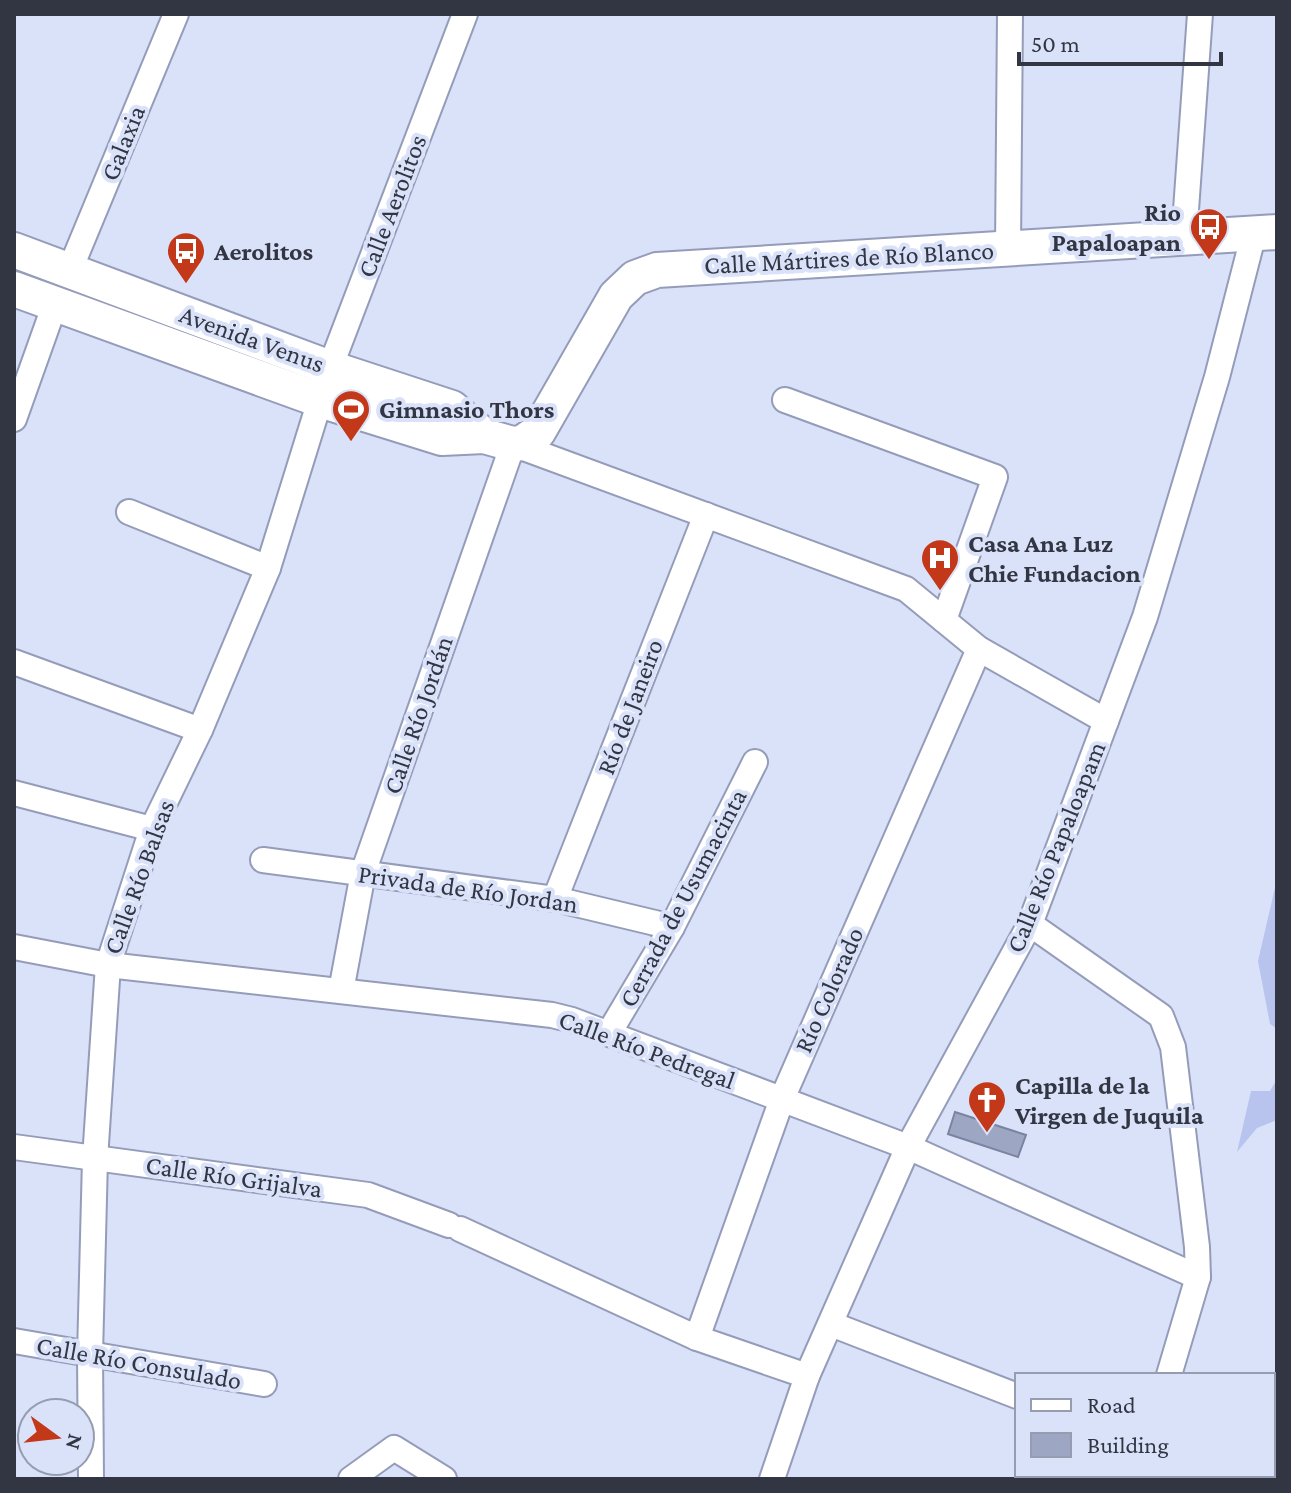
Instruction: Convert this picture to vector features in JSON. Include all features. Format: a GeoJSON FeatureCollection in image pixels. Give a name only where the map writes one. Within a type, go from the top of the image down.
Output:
{"type":"FeatureCollection","features":[{"type":"Feature","properties":{"kind":"main road","name":"Calle Mártires de Río Blanco"},"geometry":{"type":"LineString","coordinates":[[498,440],[527,441],[538,432],[616,296],[625,286],[646,273],[672,268],[1266,233]]}},
{"type":"Feature","properties":{"kind":"main road","name":"Avenida Venus"},"geometry":{"type":"LineString","coordinates":[[14,250],[330,368],[452,408],[498,440]]}},
{"type":"Feature","properties":{"kind":"main road","name":"Avenida Venus"},"geometry":{"type":"LineString","coordinates":[[14,289],[320,400],[442,438],[498,440]]}},
{"type":"Feature","properties":{"kind":"street","name":"Galaxia"},"geometry":{"type":"LineString","coordinates":[[69,272],[176,14]]}},
{"type":"Feature","properties":{"kind":"street","name":"Calle Aerolitos"},"geometry":{"type":"LineString","coordinates":[[320,400],[465,14]]}},
{"type":"Feature","properties":{"kind":"street"},"geometry":{"type":"LineString","coordinates":[[1008,248],[1010,14]]}},
{"type":"Feature","properties":{"kind":"street"},"geometry":{"type":"LineString","coordinates":[[1184,238],[1200,14]]}},
{"type":"Feature","properties":{"kind":"street","name":"Calle Río Papaloapam"},"geometry":{"type":"LineString","coordinates":[[772,1479],[807,1376],[908,1147],[1030,924],[1145,617],[1217,377],[1266,233]]}},
{"type":"Feature","properties":{"kind":"street"},"geometry":{"type":"LineString","coordinates":[[14,419],[55,304]]}},
{"type":"Feature","properties":{"kind":"street","name":"Calle Río Balsas"},"geometry":{"type":"LineString","coordinates":[[91,1479],[90,1355],[95,1159],[108,965],[152,829],[200,730],[268,568],[320,400]]}},
{"type":"Feature","properties":{"kind":"street"},"geometry":{"type":"LineString","coordinates":[[785,400],[995,477],[944,620]]}},
{"type":"Feature","properties":{"kind":"street"},"geometry":{"type":"LineString","coordinates":[[498,440],[906,589],[979,649],[1106,721]]}},
{"type":"Feature","properties":{"kind":"street","name":"Calle Río Jordán"},"geometry":{"type":"LineString","coordinates":[[341,991],[363,873],[498,440]]}},
{"type":"Feature","properties":{"kind":"street"},"geometry":{"type":"LineString","coordinates":[[129,512],[268,568]]}},
{"type":"Feature","properties":{"kind":"street","name":"Río de Janeiro"},"geometry":{"type":"LineString","coordinates":[[555,899],[706,515]]}},
{"type":"Feature","properties":{"kind":"street","name":"Río Colorado"},"geometry":{"type":"LineString","coordinates":[[697,1338],[782,1099],[979,649]]}},
{"type":"Feature","properties":{"kind":"street"},"geometry":{"type":"LineString","coordinates":[[14,662],[200,730]]}},
{"type":"Feature","properties":{"kind":"street","name":"Cerrada de Usumacinta"},"geometry":{"type":"LineString","coordinates":[[609,1033],[672,927],[755,762]]}},
{"type":"Feature","properties":{"kind":"street"},"geometry":{"type":"LineString","coordinates":[[14,793],[152,829]]}},
{"type":"Feature","properties":{"kind":"street","name":"Privada de Río Jordan"},"geometry":{"type":"LineString","coordinates":[[263,860],[555,899],[672,927]]}},
{"type":"Feature","properties":{"kind":"street"},"geometry":{"type":"LineString","coordinates":[[1030,924],[1161,1016],[1173,1047],[1198,1277],[1170,1373]]}},
{"type":"Feature","properties":{"kind":"street","name":"Calle Río Pedregal"},"geometry":{"type":"LineString","coordinates":[[14,947],[108,965],[552,1015],[609,1033],[908,1147],[1198,1277]]}},
{"type":"Feature","properties":{"kind":"street","name":"Calle Río Grijalva"},"geometry":{"type":"LineString","coordinates":[[14,1147],[368,1195],[455,1227],[697,1338],[807,1376]]}},
{"type":"Feature","properties":{"kind":"street"},"geometry":{"type":"LineString","coordinates":[[831,1324],[1015,1395]]}},
{"type":"Feature","properties":{"kind":"street","name":"Calle Río Consulado"},"geometry":{"type":"LineString","coordinates":[[14,1341],[264,1384]]}},
{"type":"Feature","properties":{"kind":"street"},"geometry":{"type":"LineString","coordinates":[[351,1479],[394,1448],[444,1479]]}},
{"type":"Feature","properties":{"kind":"shaded area"},"geometry":{"type":"Polygon","coordinates":[[[1277,879],[1277,1029],[1270,1024],[1258,961],[1277,879]]]}},
{"type":"Feature","properties":{"kind":"shaded area"},"geometry":{"type":"Polygon","coordinates":[[[1277,1079],[1277,1120],[1257,1128],[1237,1152],[1251,1091],[1270,1091],[1277,1079]]]}},
{"type":"Feature","properties":{"kind":"building","name":"Capilla de la Virgen de Juquila"},"geometry":{"type":"Polygon","coordinates":[[[955,1112],[1026,1135],[1018,1157],[948,1134],[955,1112]]]}},
{"type":"Feature","properties":{"kind":"place","name":"Rio Papaloapan"},"geometry":{"type":"Point","coordinates":[1209,261]}},
{"type":"Feature","properties":{"kind":"place","name":"Aerolitos"},"geometry":{"type":"Point","coordinates":[186,285]}},
{"type":"Feature","properties":{"kind":"place","name":"Gimnasio Thors"},"geometry":{"type":"Point","coordinates":[351,443]}},
{"type":"Feature","properties":{"kind":"place","name":"Casa Ana Luz Chie Fundacion"},"geometry":{"type":"Point","coordinates":[940,592]}},
{"type":"Feature","properties":{"kind":"place","name":"Capilla de la Virgen de Juquila"},"geometry":{"type":"Point","coordinates":[987,1134]}}]}
